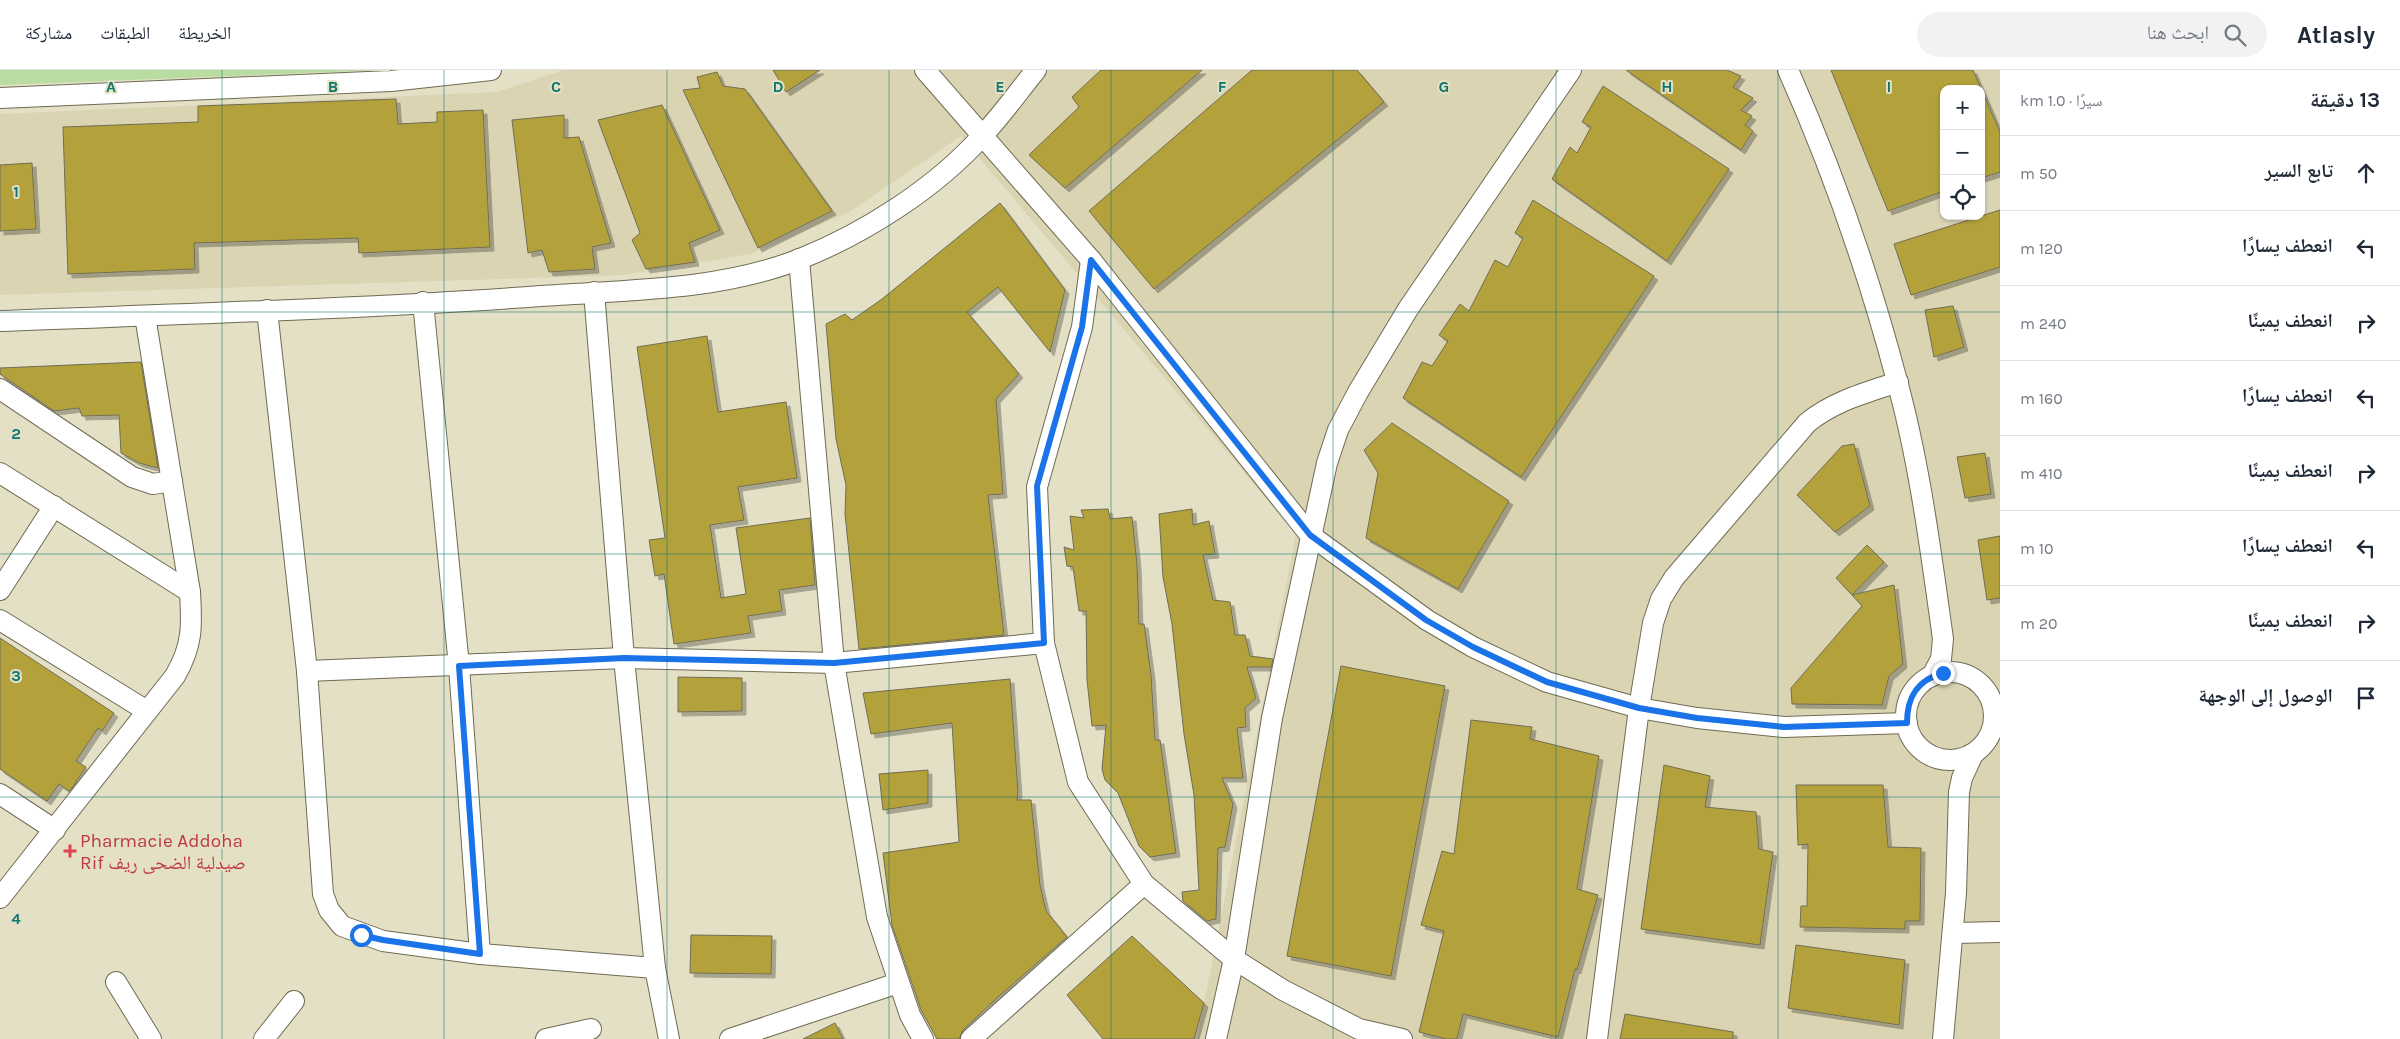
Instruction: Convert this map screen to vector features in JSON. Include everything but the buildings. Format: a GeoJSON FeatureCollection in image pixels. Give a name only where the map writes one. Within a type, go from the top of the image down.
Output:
{"type":"FeatureCollection","features":[{"type":"Feature","properties":{"kind":"street"},"geometry":{"type":"LineString","coordinates":[[0,98],[391,81],[491,70]]}},
{"type":"Feature","properties":{"kind":"street"},"geometry":{"type":"LineString","coordinates":[[925,70],[1091,260],[1310,535],[1426,620],[1473,647],[1547,682],[1639,708],[1697,718],[1784,727],[1907,723]]}},
{"type":"Feature","properties":{"kind":"street"},"geometry":{"type":"LineString","coordinates":[[0,321],[145,316],[594,292],[687,285],[747,274],[799,259],[883,218],[926,188],[982,137],[1036,70]]}},
{"type":"Feature","properties":{"kind":"street"},"geometry":{"type":"LineString","coordinates":[[1216,1039],[1234,960],[1272,718],[1326,463],[1338,430],[1358,392],[1408,309],[1571,70]]}},
{"type":"Feature","properties":{"kind":"street"},"geometry":{"type":"LineString","coordinates":[[1788,70],[1823,148],[1856,243],[1898,382],[1922,494],[1943,639],[1942,659],[1932,676]]}},
{"type":"Feature","properties":{"kind":"street"},"geometry":{"type":"LineString","coordinates":[[799,259],[834,663],[877,917],[910,1015],[923,1039]]}},
{"type":"Feature","properties":{"kind":"street"},"geometry":{"type":"LineString","coordinates":[[1091,260],[1082,327],[1037,486],[1044,643],[1078,782],[1144,884],[1234,960],[1283,990],[1359,1029],[1402,1039]]}},
{"type":"Feature","properties":{"kind":"street"},"geometry":{"type":"LineString","coordinates":[[594,292],[624,658],[655,968],[669,1039]]}},
{"type":"Feature","properties":{"kind":"street"},"geometry":{"type":"LineString","coordinates":[[423,302],[459,666],[480,954]]}},
{"type":"Feature","properties":{"kind":"street"},"geometry":{"type":"LineString","coordinates":[[267,310],[307,671],[322,894],[328,910],[342,926],[361,935],[383,940],[480,954],[655,968]]}},
{"type":"Feature","properties":{"kind":"street"},"geometry":{"type":"LineString","coordinates":[[0,898],[175,676],[186,658],[192,637],[190,592],[145,316]]}},
{"type":"Feature","properties":{"kind":"street"},"geometry":{"type":"LineString","coordinates":[[1597,1039],[1639,708],[1653,623],[1661,599],[1674,578],[1806,423],[1823,410],[1845,399],[1898,382]]}},
{"type":"Feature","properties":{"kind":"street"},"geometry":{"type":"LineString","coordinates":[[0,389],[132,477],[153,484],[172,481]]}},
{"type":"Feature","properties":{"kind":"street"},"geometry":{"type":"LineString","coordinates":[[0,472],[190,592]]}},
{"type":"Feature","properties":{"kind":"street"},"geometry":{"type":"LineString","coordinates":[[0,590],[54,506]]}},
{"type":"Feature","properties":{"kind":"street"},"geometry":{"type":"LineString","coordinates":[[0,620],[148,711]]}},
{"type":"Feature","properties":{"kind":"street"},"geometry":{"type":"LineString","coordinates":[[1943,639],[1952,657],[1966,675],[1985,690],[1997,712],[1990,736],[1973,754],[1962,778],[1958,805],[1953,933],[1943,1039]]}},
{"type":"Feature","properties":{"kind":"street"},"geometry":{"type":"LineString","coordinates":[[307,671],[624,658],[834,663],[1044,643]]}},
{"type":"Feature","properties":{"kind":"street"},"geometry":{"type":"LineString","coordinates":[[1958,805],[1951,780],[1934,758],[1916,744],[1907,723],[1907,709],[1911,696],[1920,684],[1932,676],[1955,672],[1966,675]]}},
{"type":"Feature","properties":{"kind":"street"},"geometry":{"type":"LineString","coordinates":[[1934,758],[1954,760],[1973,754]]}},
{"type":"Feature","properties":{"kind":"street"},"geometry":{"type":"LineString","coordinates":[[0,794],[55,830]]}},
{"type":"Feature","properties":{"kind":"street"},"geometry":{"type":"LineString","coordinates":[[971,1039],[1144,884]]}},
{"type":"Feature","properties":{"kind":"street"},"geometry":{"type":"LineString","coordinates":[[1953,933],[2000,932]]}},
{"type":"Feature","properties":{"kind":"street"},"geometry":{"type":"LineString","coordinates":[[116,982],[151,1039]]}},
{"type":"Feature","properties":{"kind":"street"},"geometry":{"type":"LineString","coordinates":[[730,1039],[898,983]]}},
{"type":"Feature","properties":{"kind":"street"},"geometry":{"type":"LineString","coordinates":[[264,1039],[294,1001]]}},
{"type":"Feature","properties":{"kind":"street"},"geometry":{"type":"LineString","coordinates":[[546,1039],[591,1028]]}},
{"type":"Feature","properties":{"kind":"shaded area"},"geometry":{"type":"Polygon","coordinates":[[[564,70],[2000,70],[2000,1039],[1197,1039],[1296,534],[961,136],[848,213],[750,254],[624,275],[0,295],[0,114],[497,92],[564,70]]]}},
{"type":"Feature","properties":{"kind":"green space"},"geometry":{"type":"Polygon","coordinates":[[[0,70],[382,70],[0,85],[0,70]]]}},
{"type":"Feature","properties":{"kind":"place","name":"Pharmacie Addoha Rif صيدلية الضحى ريف"},"geometry":{"type":"Point","coordinates":[70,851]}},
{"type":"Feature","properties":{"kind":"route"},"geometry":{"type":"LineString","coordinates":[[361,935],[480,954],[459,666],[624,658],[834,663],[1044,643],[1037,486],[1082,327],[1091,260],[1310,535],[1426,620],[1473,647],[1547,682],[1639,708],[1697,718],[1784,727],[1907,723],[1907,709],[1911,696],[1920,684],[1932,676],[1943,673]]}}]}
